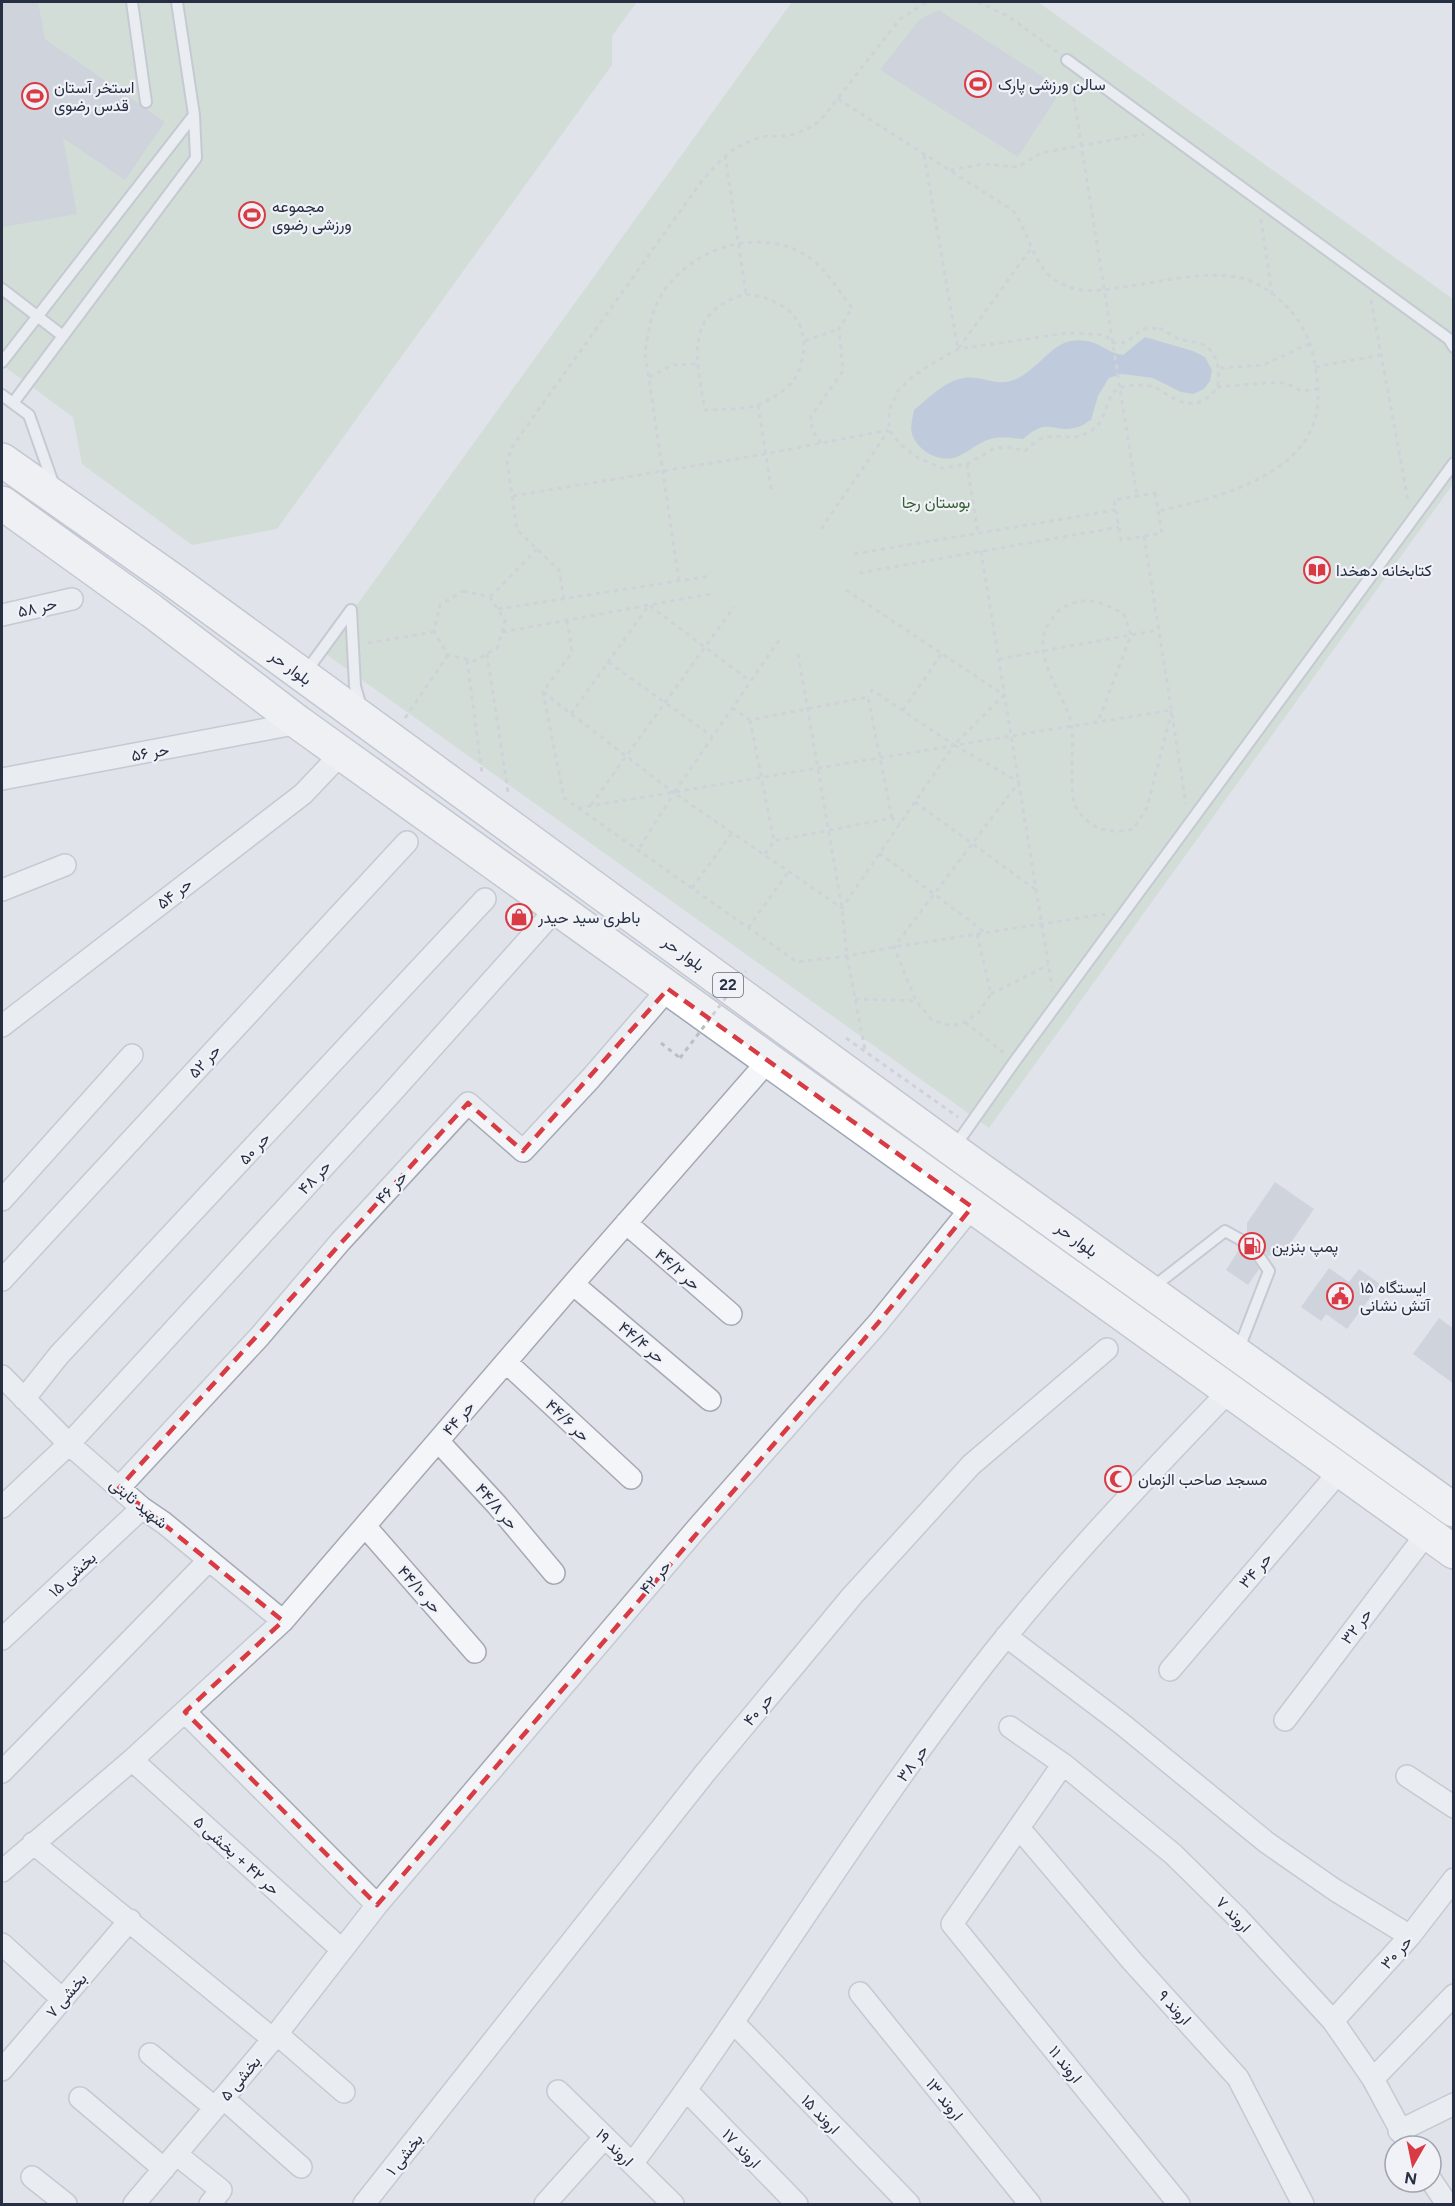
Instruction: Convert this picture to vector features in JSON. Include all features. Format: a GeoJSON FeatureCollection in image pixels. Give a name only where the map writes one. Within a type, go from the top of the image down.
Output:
{"type":"FeatureCollection","features":[{"type":"Feature","properties":{"kind":"main road","name":"بلوار حر"},"geometry":{"type":"LineString","coordinates":[[2,460],[174,581],[953,1150],[1454,1510]]}},
{"type":"Feature","properties":{"kind":"main road","name":"22"},"geometry":{"type":"LineString","coordinates":[[2,503],[152,611],[341,754],[1454,1552]]}},
{"type":"Feature","properties":{"kind":"main road"},"geometry":{"type":"LineString","coordinates":[[152,611],[174,581]]}},
{"type":"Feature","properties":{"kind":"street","name":"حر ۵۸"},"geometry":{"type":"LineString","coordinates":[[2,615],[72,599]]}},
{"type":"Feature","properties":{"kind":"street","name":"حر ۵۶"},"geometry":{"type":"LineString","coordinates":[[2,779],[299,723]]}},
{"type":"Feature","properties":{"kind":"street","name":"حر ۵۴"},"geometry":{"type":"LineString","coordinates":[[2,1026],[303,794],[341,754]]}},
{"type":"Feature","properties":{"kind":"street","name":"حر ۵۲"},"geometry":{"type":"LineString","coordinates":[[2,1280],[407,842]]}},
{"type":"Feature","properties":{"kind":"street"},"geometry":{"type":"LineString","coordinates":[[2,890],[65,865]]}},
{"type":"Feature","properties":{"kind":"street","name":"حر ۵۰"},"geometry":{"type":"LineString","coordinates":[[24,1399],[59,1355],[486,899]]}},
{"type":"Feature","properties":{"kind":"street","name":"حر ۴۸"},"geometry":{"type":"LineString","coordinates":[[2,1507],[69,1444],[387,1098],[556,909]]}},
{"type":"Feature","properties":{"kind":"street","name":"حر ۴۶"},"geometry":{"type":"LineString","coordinates":[[119,1488],[260,1336],[340,1242],[468,1103],[523,1151],[591,1078],[668,989]]}},
{"type":"Feature","properties":{"kind":"street"},"geometry":{"type":"LineString","coordinates":[[2,1200],[132,1056]]}},
{"type":"Feature","properties":{"kind":"street","name":"حر ۴۴"},"geometry":{"type":"LineString","coordinates":[[2,1871],[132,1760],[283,1621],[768,1061]]}},
{"type":"Feature","properties":{"kind":"street","name":"حر ۴۲"},"geometry":{"type":"LineString","coordinates":[[341,1949],[698,1527],[878,1323],[972,1207]]}},
{"type":"Feature","properties":{"kind":"street","name":"حر ۴۴/۲"},"geometry":{"type":"LineString","coordinates":[[626,1223],[731,1314]]}},
{"type":"Feature","properties":{"kind":"street","name":"حر ۴۴/۴"},"geometry":{"type":"LineString","coordinates":[[573,1284],[710,1400]]}},
{"type":"Feature","properties":{"kind":"street","name":"حر ۴۰"},"geometry":{"type":"LineString","coordinates":[[445,2103],[705,1773],[852,1596],[971,1465],[1107,1349]]}},
{"type":"Feature","properties":{"kind":"street","name":"حر ۴۴/۶"},"geometry":{"type":"LineString","coordinates":[[506,1362],[631,1478]]}},
{"type":"Feature","properties":{"kind":"street","name":"شهید ثابتی"},"geometry":{"type":"LineString","coordinates":[[2,1376],[69,1444],[119,1488],[283,1621]]}},
{"type":"Feature","properties":{"kind":"street","name":"حر ۳۸"},"geometry":{"type":"LineString","coordinates":[[632,2164],[734,2023],[836,1868],[962,1693],[1006,1636],[1126,1498],[1229,1391]]}},
{"type":"Feature","properties":{"kind":"street","name":"حر ۴۴/۸"},"geometry":{"type":"LineString","coordinates":[[438,1441],[497,1505],[554,1573]]}},
{"type":"Feature","properties":{"kind":"street","name":"حر ۳۴"},"geometry":{"type":"LineString","coordinates":[[1170,1670],[1340,1471]]}},
{"type":"Feature","properties":{"kind":"street","name":"بخشی ۱۵"},"geometry":{"type":"LineString","coordinates":[[2,1639],[142,1508]]}},
{"type":"Feature","properties":{"kind":"street","name":"حر ۴۴/۱۰"},"geometry":{"type":"LineString","coordinates":[[365,1526],[475,1652]]}},
{"type":"Feature","properties":{"kind":"street","name":"حر ۳۲"},"geometry":{"type":"LineString","coordinates":[[1285,1720],[1427,1533]]}},
{"type":"Feature","properties":{"kind":"street"},"geometry":{"type":"LineString","coordinates":[[2,1772],[209,1560]]}},
{"type":"Feature","properties":{"kind":"street"},"geometry":{"type":"LineString","coordinates":[[1006,1636],[1122,1724],[1266,1842],[1335,1890],[1410,1936]]}},
{"type":"Feature","properties":{"kind":"street"},"geometry":{"type":"LineString","coordinates":[[185,1712],[377,1905]]}},
{"type":"Feature","properties":{"kind":"street","name":"اروند ۷"},"geometry":{"type":"LineString","coordinates":[[1010,1727],[1063,1764],[1173,1854],[1238,1918],[1333,2021],[1373,2079],[1401,2134]]}},
{"type":"Feature","properties":{"kind":"street","name":"حر ۴۲ + بخشی ۵"},"geometry":{"type":"LineString","coordinates":[[132,1760],[341,1949]]}},
{"type":"Feature","properties":{"kind":"street"},"geometry":{"type":"LineString","coordinates":[[1019,1828],[1063,1764]]}},
{"type":"Feature","properties":{"kind":"street"},"geometry":{"type":"LineString","coordinates":[[1407,1776],[1454,1807]]}},
{"type":"Feature","properties":{"kind":"street","name":"اروند ۱۱"},"geometry":{"type":"LineString","coordinates":[[1019,1828],[952,1924],[1179,2205]]}},
{"type":"Feature","properties":{"kind":"street","name":"اروند ۹"},"geometry":{"type":"LineString","coordinates":[[1019,1828],[1132,1960],[1238,2078],[1304,2205]]}},
{"type":"Feature","properties":{"kind":"street"},"geometry":{"type":"LineString","coordinates":[[33,1843],[344,2092]]}},
{"type":"Feature","properties":{"kind":"street","name":"حر ۳۰"},"geometry":{"type":"LineString","coordinates":[[1333,2021],[1410,1936],[1454,1879]]}},
{"type":"Feature","properties":{"kind":"street","name":"بخشی ۷"},"geometry":{"type":"LineString","coordinates":[[2,2070],[130,1920]]}},
{"type":"Feature","properties":{"kind":"street"},"geometry":{"type":"LineString","coordinates":[[2,1944],[62,1999]]}},
{"type":"Feature","properties":{"kind":"street","name":"بخشی ۵"},"geometry":{"type":"LineString","coordinates":[[134,2205],[275,2037],[341,1949]]}},
{"type":"Feature","properties":{"kind":"street","name":"اروند ۱۳"},"geometry":{"type":"LineString","coordinates":[[860,1993],[1030,2205]]}},
{"type":"Feature","properties":{"kind":"street"},"geometry":{"type":"LineString","coordinates":[[1373,2079],[1454,1995]]}},
{"type":"Feature","properties":{"kind":"street","name":"اروند ۱۵"},"geometry":{"type":"LineString","coordinates":[[734,2023],[909,2205]]}},
{"type":"Feature","properties":{"kind":"street"},"geometry":{"type":"LineString","coordinates":[[150,2054],[219,2103],[301,2167]]}},
{"type":"Feature","properties":{"kind":"street","name":"اروند ۱۹"},"geometry":{"type":"LineString","coordinates":[[558,2091],[673,2205]]}},
{"type":"Feature","properties":{"kind":"street","name":"اروند ۱۷"},"geometry":{"type":"LineString","coordinates":[[687,2091],[797,2205]]}},
{"type":"Feature","properties":{"kind":"street"},"geometry":{"type":"LineString","coordinates":[[80,2098],[170,2162],[220,2190],[210,2205]]}},
{"type":"Feature","properties":{"kind":"street","name":"بخشی ۱"},"geometry":{"type":"LineString","coordinates":[[364,2205],[445,2103]]}},
{"type":"Feature","properties":{"kind":"street"},"geometry":{"type":"LineString","coordinates":[[1411,2134],[1454,2104]]}},
{"type":"Feature","properties":{"kind":"street"},"geometry":{"type":"LineString","coordinates":[[547,2204],[605,2137]]}},
{"type":"Feature","properties":{"kind":"street"},"geometry":{"type":"LineString","coordinates":[[32,2177],[66,2205]]}},
{"type":"Feature","properties":{"kind":"lane"},"geometry":{"type":"LineString","coordinates":[[132,2],[146,102]]}},
{"type":"Feature","properties":{"kind":"lane"},"geometry":{"type":"LineString","coordinates":[[13,403],[196,158],[194,115],[177,2]]}},
{"type":"Feature","properties":{"kind":"lane"},"geometry":{"type":"LineString","coordinates":[[1067,60],[1449,339],[1454,347]]}},
{"type":"Feature","properties":{"kind":"lane"},"geometry":{"type":"LineString","coordinates":[[2,362],[194,115]]}},
{"type":"Feature","properties":{"kind":"lane"},"geometry":{"type":"LineString","coordinates":[[2,290],[63,336]]}},
{"type":"Feature","properties":{"kind":"lane"},"geometry":{"type":"LineString","coordinates":[[2,395],[29,415],[59,500]]}},
{"type":"Feature","properties":{"kind":"lane"},"geometry":{"type":"LineString","coordinates":[[953,1150],[1055,1006],[1454,463]]}},
{"type":"Feature","properties":{"kind":"lane"},"geometry":{"type":"LineString","coordinates":[[303,675],[351,610],[354,686],[365,720]]}},
{"type":"Feature","properties":{"kind":"lane"},"geometry":{"type":"LineString","coordinates":[[1149,1291],[1225,1231],[1252,1246],[1269,1271],[1237,1354]]}},
{"type":"Feature","properties":{"kind":"path"},"geometry":{"type":"LineString","coordinates":[[564,599],[559,570],[517,530],[507,460],[514,444],[701,182],[725,155],[744,144],[766,136],[783,136],[803,132],[820,121],[900,19],[927,2]]}},
{"type":"Feature","properties":{"kind":"path"},"geometry":{"type":"LineString","coordinates":[[978,2],[1008,16],[1067,60],[1137,496]]}},
{"type":"Feature","properties":{"kind":"path"},"geometry":{"type":"LineString","coordinates":[[838,99],[1012,210],[1020,219],[1038,261],[1050,276],[1061,284],[1091,291],[1206,276],[1232,277],[1254,282],[1301,322],[1311,343],[1318,389],[1318,401],[1311,429],[1301,446],[1278,467],[1248,485],[1203,501],[1158,511]]}},
{"type":"Feature","properties":{"kind":"path"},"geometry":{"type":"LineString","coordinates":[[949,170],[984,164],[1018,167],[1041,153],[1164,130]]}},
{"type":"Feature","properties":{"kind":"path"},"geometry":{"type":"LineString","coordinates":[[924,154],[958,349]]}},
{"type":"Feature","properties":{"kind":"path"},"geometry":{"type":"LineString","coordinates":[[725,155],[746,294]]}},
{"type":"Feature","properties":{"kind":"path"},"geometry":{"type":"LineString","coordinates":[[1258,200],[1272,295]]}},
{"type":"Feature","properties":{"kind":"path"},"geometry":{"type":"LineString","coordinates":[[680,581],[645,352],[657,303],[671,282],[699,258],[714,250],[756,241],[787,246],[811,259],[852,308],[839,329],[843,371],[811,416],[812,430],[821,443]]}},
{"type":"Feature","properties":{"kind":"path"},"geometry":{"type":"LineString","coordinates":[[958,349],[1032,247]]}},
{"type":"Feature","properties":{"kind":"path"},"geometry":{"type":"LineString","coordinates":[[1367,279],[1412,519]]}},
{"type":"Feature","properties":{"kind":"path"},"geometry":{"type":"LineString","coordinates":[[746,294],[776,301],[792,313],[802,330],[805,341],[802,360],[794,380],[780,392],[758,405],[705,410],[697,364],[701,327],[713,309],[729,298],[746,294]]}},
{"type":"Feature","properties":{"kind":"path"},"geometry":{"type":"LineString","coordinates":[[821,529],[889,430],[890,410],[898,391],[926,367],[958,349],[1068,333],[1105,335],[1113,343],[1127,342],[1142,329],[1159,328],[1178,339],[1203,344],[1214,355],[1220,368],[1217,387],[1208,398],[1195,404],[1179,401],[1152,387],[1131,385],[1120,387],[1114,392],[1105,416],[1098,426],[1085,434],[1074,438],[1047,437],[1035,442],[1025,451],[1008,447],[995,448],[957,467],[942,468],[927,464],[901,445],[889,430]]}},
{"type":"Feature","properties":{"kind":"path"},"geometry":{"type":"LineString","coordinates":[[805,341],[839,329]]}},
{"type":"Feature","properties":{"kind":"path"},"geometry":{"type":"LineString","coordinates":[[1220,368],[1263,365],[1311,343]]}},
{"type":"Feature","properties":{"kind":"path"},"geometry":{"type":"LineString","coordinates":[[1315,368],[1381,355]]}},
{"type":"Feature","properties":{"kind":"path"},"geometry":{"type":"LineString","coordinates":[[649,377],[672,365],[697,364]]}},
{"type":"Feature","properties":{"kind":"path"},"geometry":{"type":"LineString","coordinates":[[1217,387],[1266,382],[1286,383],[1301,391],[1318,389]]}},
{"type":"Feature","properties":{"kind":"path"},"geometry":{"type":"LineString","coordinates":[[758,405],[771,493]]}},
{"type":"Feature","properties":{"kind":"path"},"geometry":{"type":"LineString","coordinates":[[512,496],[765,454],[889,430]]}},
{"type":"Feature","properties":{"kind":"path"},"geometry":{"type":"LineString","coordinates":[[967,464],[978,533]]}},
{"type":"Feature","properties":{"kind":"path"},"geometry":{"type":"LineString","coordinates":[[1155,493],[1162,533],[1121,540],[1116,510],[1114,500],[1155,493]]}},
{"type":"Feature","properties":{"kind":"path"},"geometry":{"type":"LineString","coordinates":[[854,554],[1116,510]]}},
{"type":"Feature","properties":{"kind":"path"},"geometry":{"type":"LineString","coordinates":[[859,573],[1119,527]]}},
{"type":"Feature","properties":{"kind":"path"},"geometry":{"type":"LineString","coordinates":[[1143,536],[1190,823]]}},
{"type":"Feature","properties":{"kind":"path"},"geometry":{"type":"LineString","coordinates":[[490,597],[537,549]]}},
{"type":"Feature","properties":{"kind":"path"},"geometry":{"type":"LineString","coordinates":[[981,551],[1055,1006]]}},
{"type":"Feature","properties":{"kind":"path"},"geometry":{"type":"LineString","coordinates":[[497,609],[710,576]]}},
{"type":"Feature","properties":{"kind":"path"},"geometry":{"type":"LineString","coordinates":[[846,590],[1004,694]]}},
{"type":"Feature","properties":{"kind":"path"},"geometry":{"type":"LineString","coordinates":[[464,591],[490,597],[505,621],[498,647],[475,662],[448,655],[434,632],[440,605],[464,591]]}},
{"type":"Feature","properties":{"kind":"path"},"geometry":{"type":"LineString","coordinates":[[502,632],[715,593]]}},
{"type":"Feature","properties":{"kind":"path"},"geometry":{"type":"LineString","coordinates":[[1098,722],[1131,635],[1124,614],[1099,601],[1077,600],[1059,609],[1047,626],[1042,651],[1072,726],[1074,803],[1090,824],[1116,833],[1133,829],[1148,808],[1172,710]]}},
{"type":"Feature","properties":{"kind":"path"},"geometry":{"type":"LineString","coordinates":[[649,605],[750,681]]}},
{"type":"Feature","properties":{"kind":"path"},"geometry":{"type":"LineString","coordinates":[[571,714],[649,605]]}},
{"type":"Feature","properties":{"kind":"path"},"geometry":{"type":"LineString","coordinates":[[590,806],[734,607]]}},
{"type":"Feature","properties":{"kind":"path"},"geometry":{"type":"LineString","coordinates":[[567,620],[572,652],[543,692],[564,798],[797,962],[1125,911]]}},
{"type":"Feature","properties":{"kind":"path"},"geometry":{"type":"LineString","coordinates":[[999,659],[1158,630]]}},
{"type":"Feature","properties":{"kind":"path"},"geometry":{"type":"LineString","coordinates":[[352,645],[434,632]]}},
{"type":"Feature","properties":{"kind":"path"},"geometry":{"type":"LineString","coordinates":[[638,850],[712,736],[779,640]]}},
{"type":"Feature","properties":{"kind":"path"},"geometry":{"type":"LineString","coordinates":[[903,710],[942,653]]}},
{"type":"Feature","properties":{"kind":"path"},"geometry":{"type":"LineString","coordinates":[[487,654],[509,797]]}},
{"type":"Feature","properties":{"kind":"path"},"geometry":{"type":"LineString","coordinates":[[798,654],[842,908],[854,999],[866,1051]]}},
{"type":"Feature","properties":{"kind":"path"},"geometry":{"type":"LineString","coordinates":[[403,721],[448,655]]}},
{"type":"Feature","properties":{"kind":"path"},"geometry":{"type":"LineString","coordinates":[[467,660],[483,778]]}},
{"type":"Feature","properties":{"kind":"path"},"geometry":{"type":"LineString","coordinates":[[608,662],[712,736]]}},
{"type":"Feature","properties":{"kind":"path"},"geometry":{"type":"LineString","coordinates":[[892,818],[868,697],[872,690],[954,746],[1019,782]]}},
{"type":"Feature","properties":{"kind":"path"},"geometry":{"type":"LineString","coordinates":[[543,692],[674,793],[842,908]]}},
{"type":"Feature","properties":{"kind":"path"},"geometry":{"type":"LineString","coordinates":[[842,908],[954,746],[1004,694]]}},
{"type":"Feature","properties":{"kind":"path"},"geometry":{"type":"LineString","coordinates":[[750,720],[868,697]]}},
{"type":"Feature","properties":{"kind":"path"},"geometry":{"type":"LineString","coordinates":[[732,708],[750,720],[774,842]]}},
{"type":"Feature","properties":{"kind":"path"},"geometry":{"type":"LineString","coordinates":[[578,808],[1172,710]]}},
{"type":"Feature","properties":{"kind":"path"},"geometry":{"type":"LineString","coordinates":[[894,947],[1019,782]]}},
{"type":"Feature","properties":{"kind":"path"},"geometry":{"type":"LineString","coordinates":[[915,802],[1036,890]]}},
{"type":"Feature","properties":{"kind":"path"},"geometry":{"type":"LineString","coordinates":[[765,855],[774,842],[892,818],[900,823]]}},
{"type":"Feature","properties":{"kind":"path"},"geometry":{"type":"LineString","coordinates":[[692,888],[732,833]]}},
{"type":"Feature","properties":{"kind":"path"},"geometry":{"type":"LineString","coordinates":[[879,853],[986,933]]}},
{"type":"Feature","properties":{"kind":"path"},"geometry":{"type":"LineString","coordinates":[[748,928],[789,871]]}},
{"type":"Feature","properties":{"kind":"path"},"geometry":{"type":"LineString","coordinates":[[977,934],[991,994]]}},
{"type":"Feature","properties":{"kind":"path"},"geometry":{"type":"LineString","coordinates":[[894,947],[916,1001],[932,1020],[952,1026],[965,1022],[979,1012],[991,994],[1048,965]]}},
{"type":"Feature","properties":{"kind":"path"},"geometry":{"type":"LineString","coordinates":[[660,1043],[680,1058],[746,971]]}},
{"type":"Feature","properties":{"kind":"path"},"geometry":{"type":"LineString","coordinates":[[854,999],[916,1001]]}},
{"type":"Feature","properties":{"kind":"path"},"geometry":{"type":"LineString","coordinates":[[965,1022],[1015,1061]]}},
{"type":"Feature","properties":{"kind":"highlighted area"},"geometry":{"type":"Polygon","coordinates":[[[668,989],[972,1207],[878,1323],[377,1905],[185,1712],[283,1621],[119,1488],[468,1103],[523,1151],[668,989]]]}},
{"type":"Feature","properties":{"kind":"green space","name":"مجموعه ورزشی رضوی"},"geometry":{"type":"Polygon","coordinates":[[[2,2],[637,2],[612,36],[612,65],[277,529],[192,545],[82,464],[73,417],[2,365],[2,2]]]}},
{"type":"Feature","properties":{"kind":"green space","name":"بوستان رجا"},"geometry":{"type":"Polygon","coordinates":[[[792,2],[1038,2],[1453,299],[1453,484],[989,1128],[323,652],[792,2]]]}},
{"type":"Feature","properties":{"kind":"water"},"geometry":{"type":"Polygon","coordinates":[[[1145,337],[1193,351],[1205,357],[1212,370],[1210,381],[1204,389],[1193,394],[1181,392],[1153,378],[1122,374],[1109,378],[1098,396],[1091,420],[1082,426],[1070,429],[1039,428],[1023,439],[1003,437],[991,439],[953,458],[933,456],[921,448],[913,436],[911,427],[914,410],[937,391],[957,380],[978,378],[997,382],[1011,381],[1025,374],[1064,343],[1088,341],[1123,355],[1145,337]]]}},
{"type":"Feature","properties":{"kind":"building"},"geometry":{"type":"Polygon","coordinates":[[[2,2],[38,2],[45,39],[165,122],[125,180],[63,138],[77,214],[2,227],[2,2]]]}},
{"type":"Feature","properties":{"kind":"building","name":"سالن ورزشی پارک"},"geometry":{"type":"Polygon","coordinates":[[[939,10],[1062,89],[1018,157],[880,70],[919,20],[939,10]]]}},
{"type":"Feature","properties":{"kind":"building"},"geometry":{"type":"Polygon","coordinates":[[[1275,1182],[1314,1209],[1286,1250],[1268,1256],[1258,1241],[1247,1234],[1247,1223],[1275,1182]]]}},
{"type":"Feature","properties":{"kind":"building"},"geometry":{"type":"Polygon","coordinates":[[[1240,1248],[1247,1252],[1259,1269],[1248,1285],[1226,1270],[1240,1248]]]}},
{"type":"Feature","properties":{"kind":"building","name":"ایستگاه ۱۵ آتش نشانی"},"geometry":{"type":"Polygon","coordinates":[[[1329,1268],[1349,1282],[1359,1269],[1380,1284],[1347,1329],[1326,1314],[1321,1321],[1301,1307],[1329,1268]]]}},
{"type":"Feature","properties":{"kind":"building"},"geometry":{"type":"Polygon","coordinates":[[[1439,1318],[1454,1329],[1454,1384],[1413,1354],[1439,1318]]]}},
{"type":"Feature","properties":{"kind":"place","name":"سالن ورزشی پارک"},"geometry":{"type":"Point","coordinates":[978,84]}},
{"type":"Feature","properties":{"kind":"place","name":"استخر آستان قدس رضوی"},"geometry":{"type":"Point","coordinates":[35,96]}},
{"type":"Feature","properties":{"kind":"place","name":"مجموعه ورزشی رضوی"},"geometry":{"type":"Point","coordinates":[252,215]}},
{"type":"Feature","properties":{"kind":"place","name":"کتابخانه دهخدا"},"geometry":{"type":"Point","coordinates":[1317,570]}},
{"type":"Feature","properties":{"kind":"place","name":"باطری سید حیدر"},"geometry":{"type":"Point","coordinates":[519,917]}},
{"type":"Feature","properties":{"kind":"place","name":"پمپ بنزین"},"geometry":{"type":"Point","coordinates":[1252,1246]}},
{"type":"Feature","properties":{"kind":"place","name":"ایستگاه ۱۵ آتش نشانی"},"geometry":{"type":"Point","coordinates":[1340,1296]}},
{"type":"Feature","properties":{"kind":"place","name":"مسجد صاحب الزمان"},"geometry":{"type":"Point","coordinates":[1118,1479]}}]}
